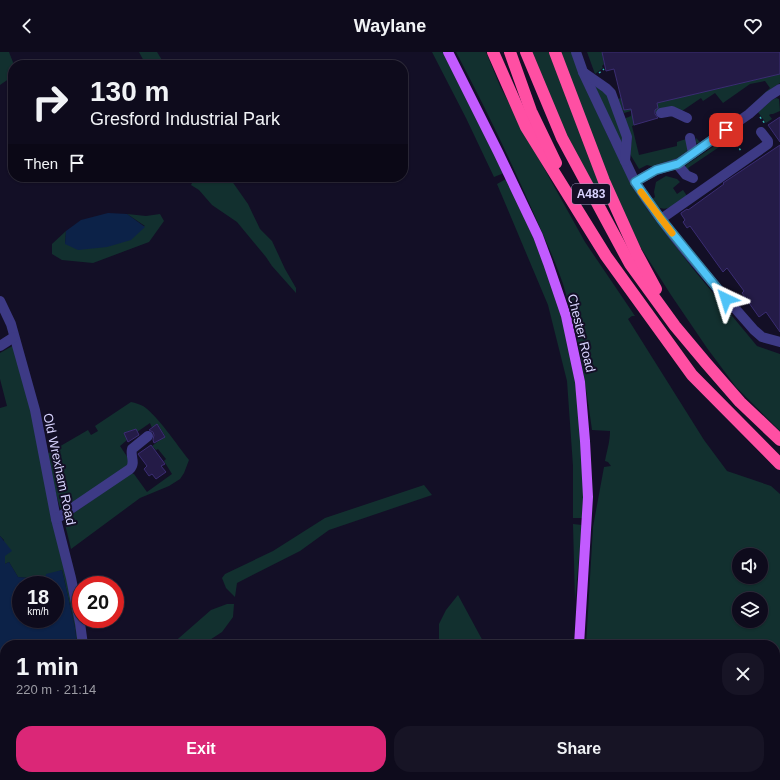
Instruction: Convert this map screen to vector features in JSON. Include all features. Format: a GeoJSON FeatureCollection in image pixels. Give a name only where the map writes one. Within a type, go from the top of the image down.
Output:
{"type":"FeatureCollection","features":[{"type":"Feature","properties":{"kind":"highway","name":"A483"},"geometry":{"type":"LineString","coordinates":[[493,52],[526,127],[606,256],[692,375],[780,464]]}},
{"type":"Feature","properties":{"kind":"highway","name":"A483"},"geometry":{"type":"LineString","coordinates":[[510,52],[531,111],[586,223]]}},
{"type":"Feature","properties":{"kind":"highway","name":"A483"},"geometry":{"type":"LineString","coordinates":[[526,52],[562,138],[630,264],[675,326],[740,402],[780,440]]}},
{"type":"Feature","properties":{"kind":"highway","name":"A483"},"geometry":{"type":"LineString","coordinates":[[555,52],[604,181],[636,252],[675,326]]}},
{"type":"Feature","properties":{"kind":"main road","name":"Chester Road"},"geometry":{"type":"LineString","coordinates":[[448,52],[538,236],[566,316],[580,382],[586,441],[588,497],[578,640]]}},
{"type":"Feature","properties":{"kind":"street"},"geometry":{"type":"LineString","coordinates":[[576,52],[625,163],[635,182],[661,219],[708,278],[754,330],[762,337],[780,342]]}},
{"type":"Feature","properties":{"kind":"street"},"geometry":{"type":"LineString","coordinates":[[584,72],[606,88],[611,94],[627,136],[625,163]]}},
{"type":"Feature","properties":{"kind":"street"},"geometry":{"type":"LineString","coordinates":[[635,182],[656,170],[678,164],[780,89]]}},
{"type":"Feature","properties":{"kind":"street"},"geometry":{"type":"LineString","coordinates":[[661,113],[672,111],[687,118]]}},
{"type":"Feature","properties":{"kind":"street"},"geometry":{"type":"LineString","coordinates":[[661,219],[769,143],[761,132]]}},
{"type":"Feature","properties":{"kind":"street"},"geometry":{"type":"LineString","coordinates":[[690,138],[693,153]]}},
{"type":"Feature","properties":{"kind":"street"},"geometry":{"type":"LineString","coordinates":[[678,164],[686,175],[693,178]]}},
{"type":"Feature","properties":{"kind":"street","name":"Old Wrexham Road"},"geometry":{"type":"LineString","coordinates":[[0,301],[11,324],[34,410],[56,519],[71,578],[82,640]]}},
{"type":"Feature","properties":{"kind":"street"},"geometry":{"type":"LineString","coordinates":[[0,346],[14,338]]}},
{"type":"Feature","properties":{"kind":"street"},"geometry":{"type":"LineString","coordinates":[[56,519],[130,469],[133,464],[132,449],[148,436]]}},
{"type":"Feature","properties":{"kind":"path"},"geometry":{"type":"LineString","coordinates":[[726,130],[747,159]]}},
{"type":"Feature","properties":{"kind":"green space"},"geometry":{"type":"Polygon","coordinates":[[[0,52],[9,52],[12,60],[8,60],[8,79],[0,85],[0,52]]]}},
{"type":"Feature","properties":{"kind":"green space"},"geometry":{"type":"Polygon","coordinates":[[[139,52],[157,52],[162,60],[143,60],[139,52]]]}},
{"type":"Feature","properties":{"kind":"green space"},"geometry":{"type":"Polygon","coordinates":[[[432,52],[444,52],[504,173],[494,177],[432,52]]]}},
{"type":"Feature","properties":{"kind":"green space"},"geometry":{"type":"Polygon","coordinates":[[[456,52],[486,52],[500,86],[585,242],[635,316],[628,319],[704,440],[727,471],[771,486],[780,494],[780,640],[586,640],[593,527],[604,467],[611,466],[605,461],[610,431],[592,430],[577,338],[563,284],[516,173],[456,52]]]}},
{"type":"Feature","properties":{"kind":"green space"},"geometry":{"type":"Polygon","coordinates":[[[529,52],[549,52],[595,172],[609,202],[602,207],[575,159],[529,52]]]}},
{"type":"Feature","properties":{"kind":"green space"},"geometry":{"type":"Polygon","coordinates":[[[561,52],[573,52],[588,92],[611,143],[647,209],[694,270],[757,346],[780,354],[780,431],[736,387],[707,348],[641,248],[609,181],[561,52]]]}},
{"type":"Feature","properties":{"kind":"green space"},"geometry":{"type":"Polygon","coordinates":[[[587,52],[602,52],[604,64],[602,66],[603,68],[595,74],[587,52]]]}},
{"type":"Feature","properties":{"kind":"green space"},"geometry":{"type":"Polygon","coordinates":[[[780,74],[780,83],[764,94],[739,116],[770,88],[765,81],[750,84],[723,103],[715,93],[703,101],[701,98],[682,111],[659,112],[633,118],[635,125],[632,126],[639,155],[677,146],[677,142],[686,139],[688,150],[682,157],[655,167],[647,165],[639,169],[630,154],[632,137],[625,119],[631,116],[631,111],[624,113],[618,99],[624,97],[625,102],[622,103],[624,110],[780,74]]]}},
{"type":"Feature","properties":{"kind":"green space"},"geometry":{"type":"Polygon","coordinates":[[[593,83],[607,92],[625,137],[623,147],[593,83]]]}},
{"type":"Feature","properties":{"kind":"green space"},"geometry":{"type":"Polygon","coordinates":[[[776,98],[779,99],[780,111],[769,115],[772,119],[766,123],[758,112],[776,98]]]}},
{"type":"Feature","properties":{"kind":"green space"},"geometry":{"type":"Polygon","coordinates":[[[739,116],[698,144],[695,142],[696,138],[700,142],[739,116]]]}},
{"type":"Feature","properties":{"kind":"green space"},"geometry":{"type":"Polygon","coordinates":[[[729,136],[731,139],[688,168],[691,173],[685,169],[686,165],[729,136]]]}},
{"type":"Feature","properties":{"kind":"green space"},"geometry":{"type":"Polygon","coordinates":[[[666,176],[677,179],[680,182],[673,188],[677,194],[683,190],[687,196],[674,206],[666,209],[657,206],[651,200],[655,197],[654,192],[656,182],[666,176]]]}},
{"type":"Feature","properties":{"kind":"green space"},"geometry":{"type":"Polygon","coordinates":[[[506,179],[549,278],[567,340],[578,400],[581,430],[583,460],[582,518],[573,518],[573,466],[567,381],[548,305],[497,184],[506,179]]]}},
{"type":"Feature","properties":{"kind":"green space"},"geometry":{"type":"Polygon","coordinates":[[[192,182],[233,182],[248,204],[260,229],[272,241],[296,288],[296,293],[272,266],[237,222],[212,205],[199,190],[191,185],[192,182]]]}},
{"type":"Feature","properties":{"kind":"green space"},"geometry":{"type":"Polygon","coordinates":[[[127,214],[146,216],[160,214],[164,221],[149,242],[93,263],[62,260],[52,254],[52,244],[66,231],[65,244],[145,226],[127,214]]]}},
{"type":"Feature","properties":{"kind":"green space"},"geometry":{"type":"Polygon","coordinates":[[[14,345],[31,412],[72,603],[72,615],[62,570],[48,576],[17,576],[9,562],[5,564],[4,540],[0,536],[0,408],[7,406],[0,379],[0,353],[14,345]]]}},
{"type":"Feature","properties":{"kind":"green space"},"geometry":{"type":"Polygon","coordinates":[[[131,402],[143,406],[155,417],[189,460],[184,473],[180,479],[169,486],[140,498],[71,549],[64,520],[131,473],[134,474],[147,492],[172,474],[164,461],[166,459],[158,449],[156,450],[152,446],[165,436],[158,425],[152,428],[150,423],[137,432],[136,429],[124,433],[127,440],[120,446],[128,458],[129,466],[62,510],[60,508],[45,455],[88,430],[91,435],[98,431],[95,426],[131,402]]]}},
{"type":"Feature","properties":{"kind":"green space"},"geometry":{"type":"Polygon","coordinates":[[[424,485],[432,495],[329,530],[300,551],[237,583],[235,597],[226,588],[222,578],[225,574],[273,551],[325,518],[424,485]]]}},
{"type":"Feature","properties":{"kind":"green space"},"geometry":{"type":"Polygon","coordinates":[[[573,524],[582,525],[575,601],[573,524]]]}},
{"type":"Feature","properties":{"kind":"green space"},"geometry":{"type":"Polygon","coordinates":[[[458,595],[482,640],[439,640],[439,624],[446,610],[458,595]]]}},
{"type":"Feature","properties":{"kind":"green space"},"geometry":{"type":"Polygon","coordinates":[[[227,604],[234,604],[233,617],[222,632],[210,640],[177,640],[211,610],[227,604]]]}},
{"type":"Feature","properties":{"kind":"green space"},"geometry":{"type":"Polygon","coordinates":[[[75,628],[77,628],[80,640],[76,640],[75,628]]]}},
{"type":"Feature","properties":{"kind":"water"},"geometry":{"type":"Polygon","coordinates":[[[108,213],[127,214],[145,227],[131,240],[107,247],[78,250],[65,244],[66,231],[81,220],[108,213]]]}},
{"type":"Feature","properties":{"kind":"water"},"geometry":{"type":"Polygon","coordinates":[[[0,536],[12,551],[5,556],[5,564],[9,562],[17,576],[12,576],[12,628],[64,628],[64,579],[72,615],[72,628],[75,628],[76,640],[0,640],[0,536]]]}},
{"type":"Feature","properties":{"kind":"water"},"geometry":{"type":"Polygon","coordinates":[[[62,570],[63,576],[46,576],[46,574],[62,570]]]}},
{"type":"Feature","properties":{"kind":"building"},"geometry":{"type":"Polygon","coordinates":[[[602,52],[780,52],[780,74],[657,103],[658,108],[655,110],[655,114],[658,118],[634,125],[631,109],[624,110],[614,69],[606,71],[602,52]]]}},
{"type":"Feature","properties":{"kind":"building"},"geometry":{"type":"Polygon","coordinates":[[[780,117],[780,142],[768,125],[780,117]]]}},
{"type":"Feature","properties":{"kind":"building"},"geometry":{"type":"Polygon","coordinates":[[[780,145],[780,332],[766,312],[759,317],[742,293],[744,291],[727,268],[723,272],[690,226],[687,228],[683,222],[685,220],[681,213],[687,209],[688,210],[724,184],[723,183],[780,145]]]}},
{"type":"Feature","properties":{"kind":"building"},"geometry":{"type":"Polygon","coordinates":[[[157,424],[165,437],[154,443],[153,432],[149,430],[157,424]]]}},
{"type":"Feature","properties":{"kind":"building"},"geometry":{"type":"Polygon","coordinates":[[[136,429],[139,435],[128,442],[124,433],[136,429]]]}},
{"type":"Feature","properties":{"kind":"building"},"geometry":{"type":"Polygon","coordinates":[[[151,445],[165,464],[161,466],[166,472],[156,479],[152,474],[149,476],[144,469],[147,466],[138,454],[151,445]]]}},
{"type":"Feature","properties":{"kind":"slow traffic"},"geometry":{"type":"LineString","coordinates":[[641,192],[672,233]]}},
{"type":"Feature","properties":{"kind":"route"},"geometry":{"type":"LineString","coordinates":[[726,130],[678,164],[656,170],[635,182],[661,219],[726,299]]}}]}
